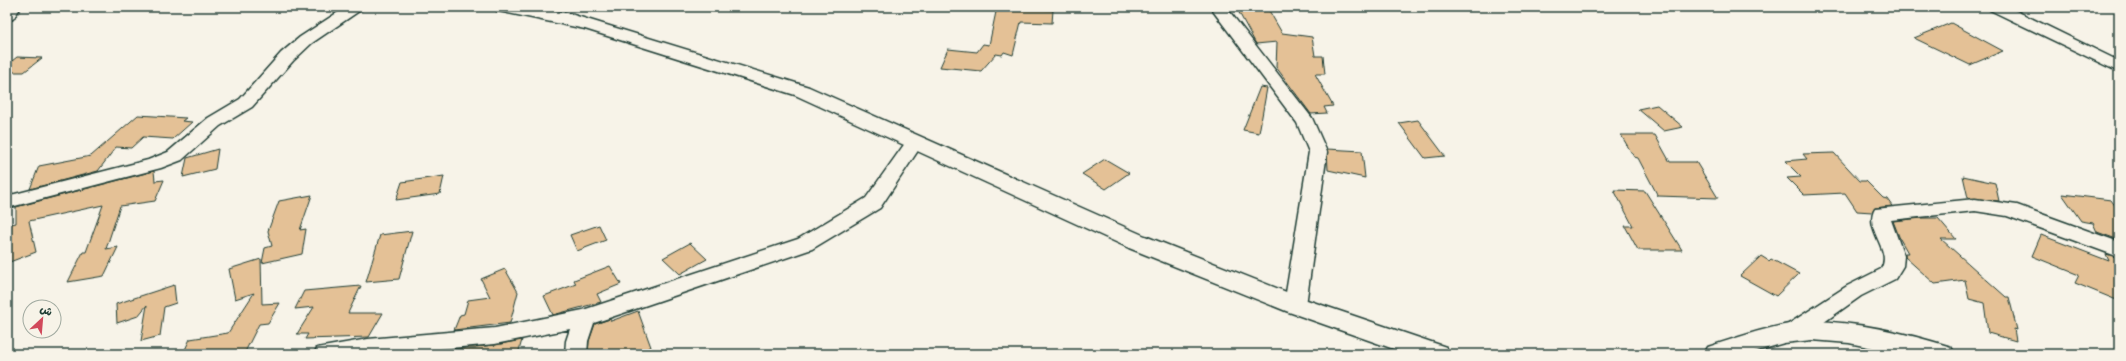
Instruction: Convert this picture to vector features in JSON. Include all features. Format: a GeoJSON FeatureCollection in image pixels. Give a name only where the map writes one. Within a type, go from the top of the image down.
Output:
{"type":"FeatureCollection","features":[{"type":"Feature","properties":{"kind":"main road"},"geometry":{"type":"LineString","coordinates":[[503,7],[554,16],[592,25],[768,79],[802,91],[914,143],[1137,242],[1294,305],[1437,354]]}},
{"type":"Feature","properties":{"kind":"main road"},"geometry":{"type":"LineString","coordinates":[[1717,354],[1771,336],[1795,332],[1819,331],[1857,335],[1942,354]]}},
{"type":"Feature","properties":{"kind":"street"},"geometry":{"type":"LineString","coordinates":[[7,16],[13,7]]}},
{"type":"Feature","properties":{"kind":"street"},"geometry":{"type":"LineString","coordinates":[[7,202],[121,173],[175,156],[214,122],[246,103],[287,57],[306,40],[357,7]]}},
{"type":"Feature","properties":{"kind":"street"},"geometry":{"type":"LineString","coordinates":[[1218,7],[1306,122],[1318,152],[1294,305]]}},
{"type":"Feature","properties":{"kind":"street"},"geometry":{"type":"LineString","coordinates":[[1996,7],[2119,67]]}},
{"type":"Feature","properties":{"kind":"street"},"geometry":{"type":"LineString","coordinates":[[325,354],[368,347],[495,336],[586,318],[806,244],[873,202],[914,143]]}},
{"type":"Feature","properties":{"kind":"street"},"geometry":{"type":"LineString","coordinates":[[1795,332],[1854,291],[1888,274],[1893,266],[1894,256],[1881,220],[1882,214],[1975,205],[2010,210],[2119,250]]}},
{"type":"Feature","properties":{"kind":"street"},"geometry":{"type":"LineString","coordinates":[[576,354],[576,341],[586,318]]}},
{"type":"Feature","properties":{"kind":"building"},"geometry":{"type":"Polygon","coordinates":[[[997,7],[1053,10],[1052,23],[1021,22],[1013,55],[1004,52],[1002,55],[996,54],[981,71],[940,67],[948,49],[977,52],[983,44],[989,45],[997,7]]]}},
{"type":"Feature","properties":{"kind":"building"},"geometry":{"type":"Polygon","coordinates":[[[1236,7],[1267,7],[1282,33],[1312,37],[1315,56],[1323,56],[1325,74],[1315,74],[1333,106],[1324,107],[1327,113],[1311,114],[1276,67],[1277,42],[1256,44],[1236,7]]]}},
{"type":"Feature","properties":{"kind":"building"},"geometry":{"type":"Polygon","coordinates":[[[1951,23],[2003,51],[1970,65],[1914,38],[1951,23]]]}},
{"type":"Feature","properties":{"kind":"building"},"geometry":{"type":"Polygon","coordinates":[[[17,57],[42,58],[24,72],[7,72],[7,65],[17,57]]]}},
{"type":"Feature","properties":{"kind":"building"},"geometry":{"type":"Polygon","coordinates":[[[1260,87],[1267,88],[1259,133],[1243,130],[1260,87]]]}},
{"type":"Feature","properties":{"kind":"building"},"geometry":{"type":"Polygon","coordinates":[[[1657,105],[1683,127],[1664,131],[1638,109],[1657,105]]]}},
{"type":"Feature","properties":{"kind":"building"},"geometry":{"type":"Polygon","coordinates":[[[138,115],[186,118],[182,121],[192,122],[173,139],[143,137],[131,148],[116,147],[98,171],[30,189],[39,166],[91,156],[138,115]]]}},
{"type":"Feature","properties":{"kind":"building"},"geometry":{"type":"Polygon","coordinates":[[[1418,120],[1445,156],[1425,158],[1399,123],[1418,120]]]}},
{"type":"Feature","properties":{"kind":"building"},"geometry":{"type":"Polygon","coordinates":[[[1621,135],[1655,135],[1670,162],[1696,162],[1718,198],[1658,196],[1638,158],[1634,157],[1621,135]]]}},
{"type":"Feature","properties":{"kind":"building"},"geometry":{"type":"Polygon","coordinates":[[[218,149],[215,169],[183,177],[187,158],[218,149]]]}},
{"type":"Feature","properties":{"kind":"building"},"geometry":{"type":"Polygon","coordinates":[[[1327,149],[1362,151],[1365,178],[1328,170],[1327,149]]]}},
{"type":"Feature","properties":{"kind":"building"},"geometry":{"type":"Polygon","coordinates":[[[1834,153],[1860,181],[1866,181],[1883,198],[1887,199],[1892,206],[1875,208],[1872,212],[1857,211],[1845,193],[1804,195],[1787,178],[1801,177],[1785,161],[1807,159],[1803,154],[1834,153]]]}},
{"type":"Feature","properties":{"kind":"building"},"geometry":{"type":"Polygon","coordinates":[[[1105,159],[1129,173],[1106,189],[1082,174],[1105,159]]]}},
{"type":"Feature","properties":{"kind":"building"},"geometry":{"type":"Polygon","coordinates":[[[154,171],[155,181],[164,180],[155,201],[120,206],[106,249],[118,247],[104,276],[68,282],[83,252],[86,252],[103,205],[29,221],[36,252],[7,263],[7,225],[16,223],[16,207],[154,171]]]}},
{"type":"Feature","properties":{"kind":"building"},"geometry":{"type":"Polygon","coordinates":[[[444,176],[440,194],[396,200],[402,182],[444,176]]]}},
{"type":"Feature","properties":{"kind":"building"},"geometry":{"type":"Polygon","coordinates":[[[1963,176],[1995,183],[1999,201],[1968,198],[1963,176]]]}},
{"type":"Feature","properties":{"kind":"building"},"geometry":{"type":"Polygon","coordinates":[[[1614,190],[1645,191],[1682,250],[1638,250],[1625,226],[1633,226],[1614,190]]]}},
{"type":"Feature","properties":{"kind":"building"},"geometry":{"type":"Polygon","coordinates":[[[2062,194],[2111,200],[2119,211],[2119,240],[2097,232],[2093,223],[2081,221],[2062,194]]]}},
{"type":"Feature","properties":{"kind":"building"},"geometry":{"type":"Polygon","coordinates":[[[312,195],[300,230],[306,229],[302,254],[262,263],[265,248],[272,246],[268,231],[279,201],[312,195]]]}},
{"type":"Feature","properties":{"kind":"building"},"geometry":{"type":"Polygon","coordinates":[[[1938,218],[1956,239],[1941,239],[2006,297],[2009,297],[2017,330],[2014,329],[2016,341],[1988,333],[1984,303],[1969,299],[1965,280],[1935,284],[1905,257],[1905,253],[1908,253],[1900,239],[1893,221],[1938,218]]]}},
{"type":"Feature","properties":{"kind":"building"},"geometry":{"type":"Polygon","coordinates":[[[599,225],[606,240],[577,251],[570,235],[599,225]]]}},
{"type":"Feature","properties":{"kind":"building"},"geometry":{"type":"Polygon","coordinates":[[[412,231],[399,279],[366,282],[380,235],[412,231]]]}},
{"type":"Feature","properties":{"kind":"building"},"geometry":{"type":"Polygon","coordinates":[[[2041,235],[2109,261],[2106,254],[2119,258],[2119,301],[2075,283],[2079,275],[2032,256],[2041,235]]]}},
{"type":"Feature","properties":{"kind":"building"},"geometry":{"type":"Polygon","coordinates":[[[690,243],[707,259],[680,274],[663,258],[690,243]]]}},
{"type":"Feature","properties":{"kind":"building"},"geometry":{"type":"Polygon","coordinates":[[[1761,256],[1769,261],[1771,259],[1799,274],[1776,296],[1740,276],[1761,256]]]}},
{"type":"Feature","properties":{"kind":"building"},"geometry":{"type":"Polygon","coordinates":[[[261,259],[262,304],[280,303],[268,323],[259,324],[244,354],[183,354],[190,339],[228,333],[254,293],[235,299],[229,269],[261,259]]]}},
{"type":"Feature","properties":{"kind":"building"},"geometry":{"type":"Polygon","coordinates":[[[610,266],[621,284],[597,294],[601,302],[553,315],[544,296],[576,284],[574,280],[610,266]]]}},
{"type":"Feature","properties":{"kind":"building"},"geometry":{"type":"Polygon","coordinates":[[[505,269],[518,292],[510,323],[454,330],[460,315],[464,314],[468,300],[490,297],[481,279],[505,269]]]}},
{"type":"Feature","properties":{"kind":"building"},"geometry":{"type":"Polygon","coordinates":[[[174,285],[176,303],[164,307],[160,336],[141,341],[147,305],[138,316],[117,323],[116,304],[174,285]]]}},
{"type":"Feature","properties":{"kind":"building"},"geometry":{"type":"Polygon","coordinates":[[[361,286],[348,313],[383,313],[369,337],[305,339],[308,334],[297,334],[314,307],[295,309],[304,291],[361,286]]]}},
{"type":"Feature","properties":{"kind":"building"},"geometry":{"type":"Polygon","coordinates":[[[638,311],[651,347],[632,354],[588,354],[589,341],[595,324],[610,319],[611,321],[638,311]]]}},
{"type":"Feature","properties":{"kind":"building"},"geometry":{"type":"Polygon","coordinates":[[[522,340],[518,354],[444,354],[445,350],[495,345],[522,340]]]}}]}
